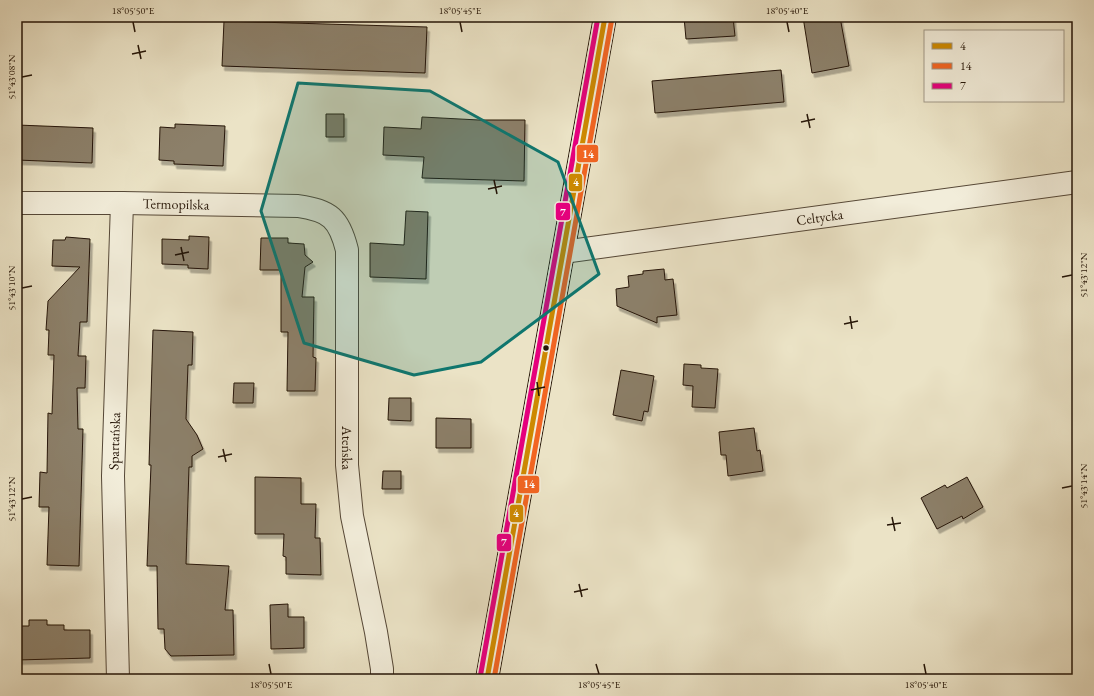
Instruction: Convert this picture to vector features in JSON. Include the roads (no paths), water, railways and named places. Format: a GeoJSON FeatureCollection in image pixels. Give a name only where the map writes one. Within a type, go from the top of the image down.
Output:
{"type":"FeatureCollection","features":[{"type":"Feature","properties":{"kind":"main road"},"geometry":{"type":"LineString","coordinates":[[487,679],[605,17]]}},
{"type":"Feature","properties":{"kind":"street","name":"Celtycka"},"geometry":{"type":"LineString","coordinates":[[563,252],[1077,182]]}},
{"type":"Feature","properties":{"kind":"street","name":"Termopilska"},"geometry":{"type":"LineString","coordinates":[[17,203],[298,206],[316,209],[333,218]]}},
{"type":"Feature","properties":{"kind":"street","name":"Spartańska"},"geometry":{"type":"LineString","coordinates":[[118,679],[113,476],[122,203]]}},
{"type":"Feature","properties":{"kind":"street","name":"Ateńska"},"geometry":{"type":"LineString","coordinates":[[333,218],[343,232],[347,250],[347,465],[352,508],[376,632],[382,669],[382,679]]}}]}
